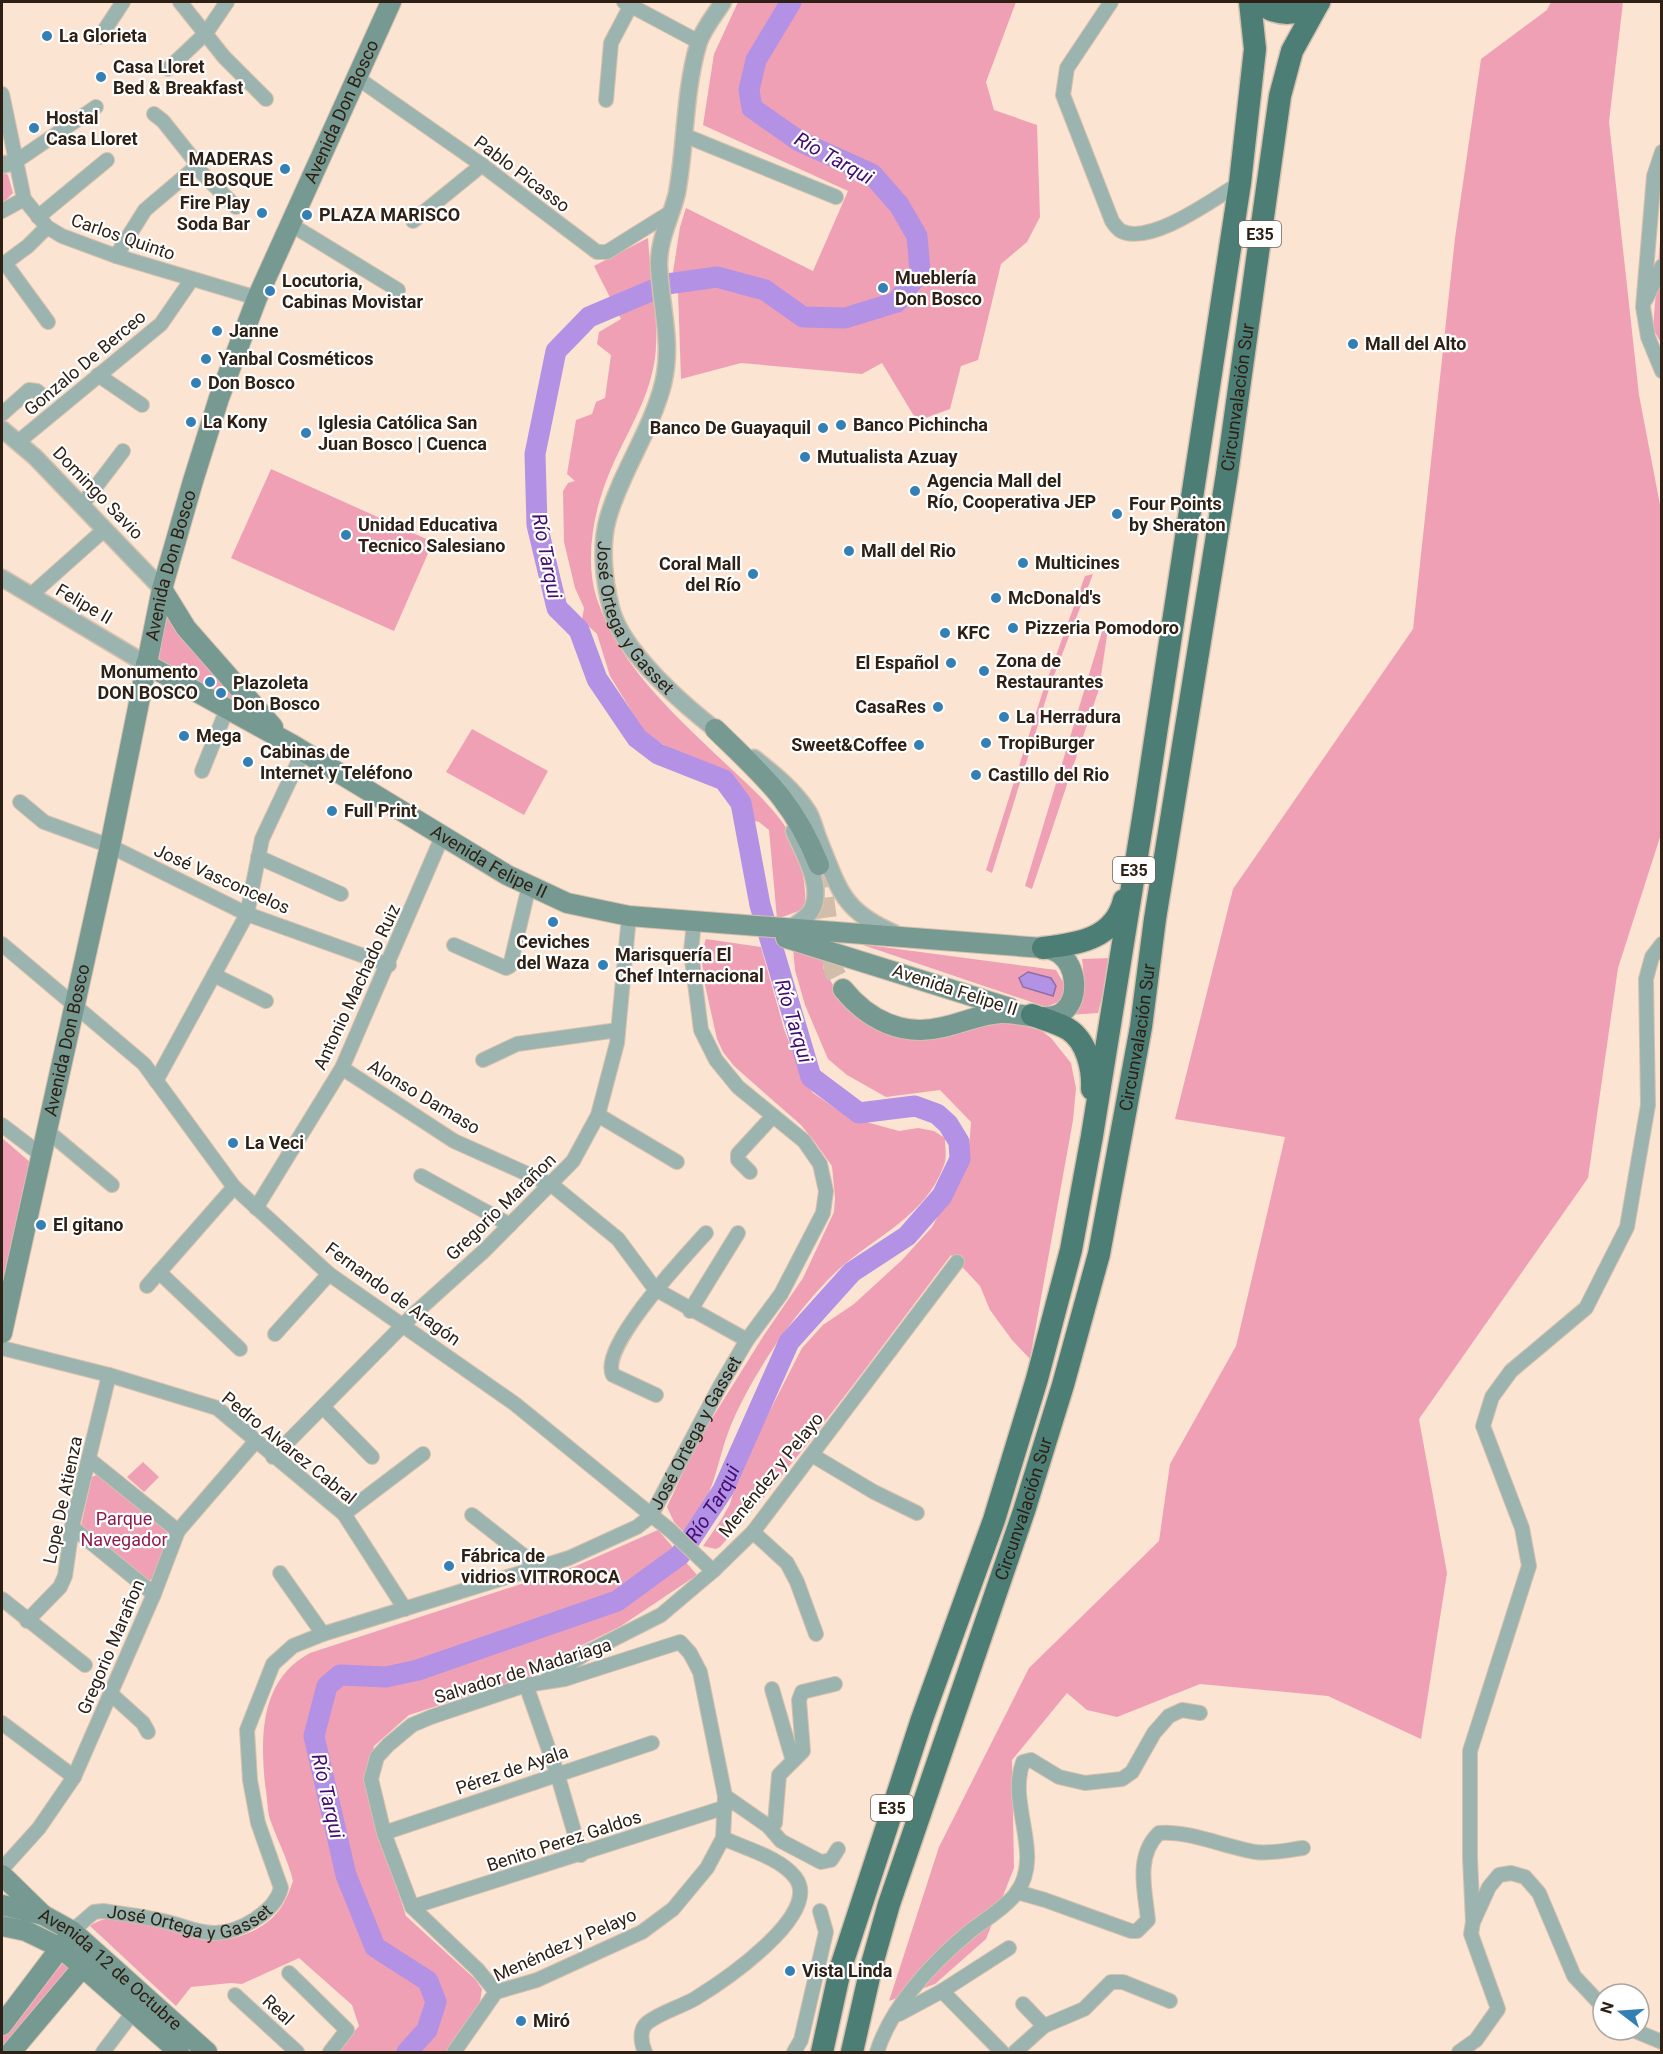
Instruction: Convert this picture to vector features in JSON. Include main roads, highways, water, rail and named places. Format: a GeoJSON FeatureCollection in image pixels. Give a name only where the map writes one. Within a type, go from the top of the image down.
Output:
{"type":"FeatureCollection","features":[{"type":"Feature","properties":{"kind":"highway","name":"Circunvalación Sur"},"geometry":{"type":"LineString","coordinates":[[822,2051],[840,1970],[922,1719],[994,1520],[1037,1379],[1071,1250],[1092,1136],[1136,858],[1239,183],[1255,49],[1250,2]]}},
{"type":"Feature","properties":{"kind":"highway","name":"E35"},"geometry":{"type":"LineString","coordinates":[[1259,2],[1286,13],[1309,8],[1319,2]]}},
{"type":"Feature","properties":{"kind":"highway","name":"Circunvalación Sur"},"geometry":{"type":"LineString","coordinates":[[852,2052],[872,1964],[889,1904],[1024,1511],[1063,1385],[1099,1254],[1139,1038],[1155,919],[1227,474],[1280,96],[1292,51],[1319,2]]}},
{"type":"Feature","properties":{"kind":"highway"},"geometry":{"type":"LineString","coordinates":[[1043,948],[1086,941],[1112,924],[1122,909],[1136,858]]}},
{"type":"Feature","properties":{"kind":"highway"},"geometry":{"type":"LineString","coordinates":[[1032,1015],[1068,1029],[1078,1040],[1092,1068],[1092,1136]]}},
{"type":"Feature","properties":{"kind":"main road","name":"Avenida Don Bosco"},"geometry":{"type":"LineString","coordinates":[[2,1333],[45,1129],[110,846],[162,590],[219,398],[257,298],[391,2]]}},
{"type":"Feature","properties":{"kind":"main road","name":"Avenida Felipe II"},"geometry":{"type":"LineString","coordinates":[[162,590],[186,628],[265,719],[298,749]]}},
{"type":"Feature","properties":{"kind":"main road","name":"Avenida Felipe II"},"geometry":{"type":"LineString","coordinates":[[146,664],[298,749],[442,837],[529,886],[567,903],[629,916],[699,921],[789,932],[903,937],[1043,948]]}},
{"type":"Feature","properties":{"kind":"main road"},"geometry":{"type":"LineString","coordinates":[[715,729],[790,806],[805,830],[819,866]]}},
{"type":"Feature","properties":{"kind":"main road","name":"Avenida Felipe II"},"geometry":{"type":"LineString","coordinates":[[789,932],[1032,1015]]}},
{"type":"Feature","properties":{"kind":"main road"},"geometry":{"type":"LineString","coordinates":[[843,989],[867,1014],[896,1028],[914,1030],[944,1027],[986,1014],[1053,1017],[1064,1011],[1074,990],[1069,963],[1058,952],[1043,948]]}},
{"type":"Feature","properties":{"kind":"main road"},"geometry":{"type":"LineString","coordinates":[[2,1875],[43,1915]]}},
{"type":"Feature","properties":{"kind":"main road","name":"Avenida 12 de Octubre"},"geometry":{"type":"LineString","coordinates":[[2,1905],[43,1915],[67,1940],[207,2052]]}},
{"type":"Feature","properties":{"kind":"main road","name":"Avenida 12 de Octubre"},"geometry":{"type":"LineString","coordinates":[[2,1926],[67,1940]]}},
{"type":"Feature","properties":{"kind":"main road"},"geometry":{"type":"LineString","coordinates":[[2,2025],[67,1940]]}},
{"type":"Feature","properties":{"kind":"main road"},"geometry":{"type":"LineString","coordinates":[[11,2052],[90,1959]]}},
{"type":"Feature","properties":{"kind":"main road","name":"Avenida 12 de Octubre"},"geometry":{"type":"LineString","coordinates":[[90,1959],[134,2012],[179,2052]]}},
{"type":"Feature","properties":{"kind":"waterway","name":"Río Tarqui"},"geometry":{"type":"LineString","coordinates":[[407,2052],[427,2030],[436,2002],[428,1981],[375,1947],[346,1875],[314,1736],[327,1686],[340,1675],[386,1677],[418,1670],[617,1601],[680,1555],[723,1490],[789,1342],[852,1272],[907,1236],[942,1196],[960,1159],[959,1142],[948,1124],[937,1114],[915,1106],[859,1113],[811,1077],[760,905],[741,803],[724,780],[658,754],[637,738],[597,679],[579,630],[557,608],[537,525],[535,454],[556,351],[589,317],[667,284],[717,277],[765,290],[803,317],[845,318],[897,302],[920,271],[917,236],[899,205],[872,174],[799,141],[752,108],[749,90],[756,60],[791,2]]}},
{"type":"Feature","properties":{"kind":"tunnel"},"geometry":{"type":"LineString","coordinates":[[820,868],[834,971],[843,989]]}},
{"type":"Feature","properties":{"kind":"place","name":"La Glorieta"},"geometry":{"type":"Point","coordinates":[47,36]}},
{"type":"Feature","properties":{"kind":"place","name":"Casa Lloret Bed & Breakfast"},"geometry":{"type":"Point","coordinates":[101,77]}},
{"type":"Feature","properties":{"kind":"place","name":"Hostal Casa Lloret"},"geometry":{"type":"Point","coordinates":[34,128]}},
{"type":"Feature","properties":{"kind":"place","name":"MADERAS EL BOSQUE"},"geometry":{"type":"Point","coordinates":[285,169]}},
{"type":"Feature","properties":{"kind":"place","name":"Fire Play Soda Bar"},"geometry":{"type":"Point","coordinates":[262,213]}},
{"type":"Feature","properties":{"kind":"place","name":"PLAZA MARISCO"},"geometry":{"type":"Point","coordinates":[307,215]}},
{"type":"Feature","properties":{"kind":"place","name":"Mueblería Don Bosco"},"geometry":{"type":"Point","coordinates":[883,288]}},
{"type":"Feature","properties":{"kind":"place","name":"Locutoria, Cabinas Movistar"},"geometry":{"type":"Point","coordinates":[270,291]}},
{"type":"Feature","properties":{"kind":"place","name":"Janne"},"geometry":{"type":"Point","coordinates":[217,331]}},
{"type":"Feature","properties":{"kind":"place","name":"Mall del Alto"},"geometry":{"type":"Point","coordinates":[1353,344]}},
{"type":"Feature","properties":{"kind":"place","name":"Yanbal Cosméticos"},"geometry":{"type":"Point","coordinates":[206,359]}},
{"type":"Feature","properties":{"kind":"place","name":"Don Bosco"},"geometry":{"type":"Point","coordinates":[196,383]}},
{"type":"Feature","properties":{"kind":"place","name":"La Kony"},"geometry":{"type":"Point","coordinates":[191,422]}},
{"type":"Feature","properties":{"kind":"place","name":"Banco Pichincha"},"geometry":{"type":"Point","coordinates":[841,425]}},
{"type":"Feature","properties":{"kind":"place","name":"Banco De Guayaquil"},"geometry":{"type":"Point","coordinates":[823,428]}},
{"type":"Feature","properties":{"kind":"place","name":"Iglesia Católica San Juan Bosco | Cuenca"},"geometry":{"type":"Point","coordinates":[306,433]}},
{"type":"Feature","properties":{"kind":"place","name":"Mutualista Azuay"},"geometry":{"type":"Point","coordinates":[805,457]}},
{"type":"Feature","properties":{"kind":"place","name":"Agencia Mall del Río, Cooperativa JEP"},"geometry":{"type":"Point","coordinates":[915,491]}},
{"type":"Feature","properties":{"kind":"place","name":"Four Points by Sheraton"},"geometry":{"type":"Point","coordinates":[1117,514]}},
{"type":"Feature","properties":{"kind":"place","name":"Unidad Educativa Tecnico Salesiano"},"geometry":{"type":"Point","coordinates":[346,535]}},
{"type":"Feature","properties":{"kind":"place","name":"Mall del Rio"},"geometry":{"type":"Point","coordinates":[849,551]}},
{"type":"Feature","properties":{"kind":"place","name":"Multicines"},"geometry":{"type":"Point","coordinates":[1023,563]}},
{"type":"Feature","properties":{"kind":"place","name":"Coral Mall del Río"},"geometry":{"type":"Point","coordinates":[753,574]}},
{"type":"Feature","properties":{"kind":"place","name":"McDonald's"},"geometry":{"type":"Point","coordinates":[996,598]}},
{"type":"Feature","properties":{"kind":"place","name":"Pizzeria Pomodoro"},"geometry":{"type":"Point","coordinates":[1013,628]}},
{"type":"Feature","properties":{"kind":"place","name":"KFC"},"geometry":{"type":"Point","coordinates":[945,633]}},
{"type":"Feature","properties":{"kind":"place","name":"El Español"},"geometry":{"type":"Point","coordinates":[951,663]}},
{"type":"Feature","properties":{"kind":"place","name":"Zona de Restaurantes"},"geometry":{"type":"Point","coordinates":[984,671]}},
{"type":"Feature","properties":{"kind":"place","name":"Monumento DON BOSCO"},"geometry":{"type":"Point","coordinates":[210,682]}},
{"type":"Feature","properties":{"kind":"place","name":"Plazoleta Don Bosco"},"geometry":{"type":"Point","coordinates":[221,693]}},
{"type":"Feature","properties":{"kind":"place","name":"CasaRes"},"geometry":{"type":"Point","coordinates":[938,707]}},
{"type":"Feature","properties":{"kind":"place","name":"La Herradura"},"geometry":{"type":"Point","coordinates":[1004,717]}},
{"type":"Feature","properties":{"kind":"place","name":"Mega"},"geometry":{"type":"Point","coordinates":[184,736]}},
{"type":"Feature","properties":{"kind":"place","name":"TropiBurger"},"geometry":{"type":"Point","coordinates":[986,743]}},
{"type":"Feature","properties":{"kind":"place","name":"Sweet&Coffee"},"geometry":{"type":"Point","coordinates":[919,745]}},
{"type":"Feature","properties":{"kind":"place","name":"Cabinas de Internet y Teléfono"},"geometry":{"type":"Point","coordinates":[248,762]}},
{"type":"Feature","properties":{"kind":"place","name":"Castillo del Rio"},"geometry":{"type":"Point","coordinates":[976,775]}},
{"type":"Feature","properties":{"kind":"place","name":"Full Print"},"geometry":{"type":"Point","coordinates":[332,811]}},
{"type":"Feature","properties":{"kind":"place","name":"Ceviches del Waza"},"geometry":{"type":"Point","coordinates":[553,922]}},
{"type":"Feature","properties":{"kind":"place","name":"Marisquería El Chef Internacional"},"geometry":{"type":"Point","coordinates":[603,965]}},
{"type":"Feature","properties":{"kind":"place","name":"La Veci"},"geometry":{"type":"Point","coordinates":[233,1143]}},
{"type":"Feature","properties":{"kind":"place","name":"El gitano"},"geometry":{"type":"Point","coordinates":[41,1225]}},
{"type":"Feature","properties":{"kind":"place","name":"Fábrica de vidrios VITROROCA"},"geometry":{"type":"Point","coordinates":[449,1566]}},
{"type":"Feature","properties":{"kind":"place","name":"Vista Linda"},"geometry":{"type":"Point","coordinates":[790,1971]}},
{"type":"Feature","properties":{"kind":"place","name":"Miró"},"geometry":{"type":"Point","coordinates":[521,2021]}},
{"type":"Feature","properties":{"kind":"park label","name":"Parque Navegador"},"geometry":{"type":"Point","coordinates":[124,1529]}}]}
